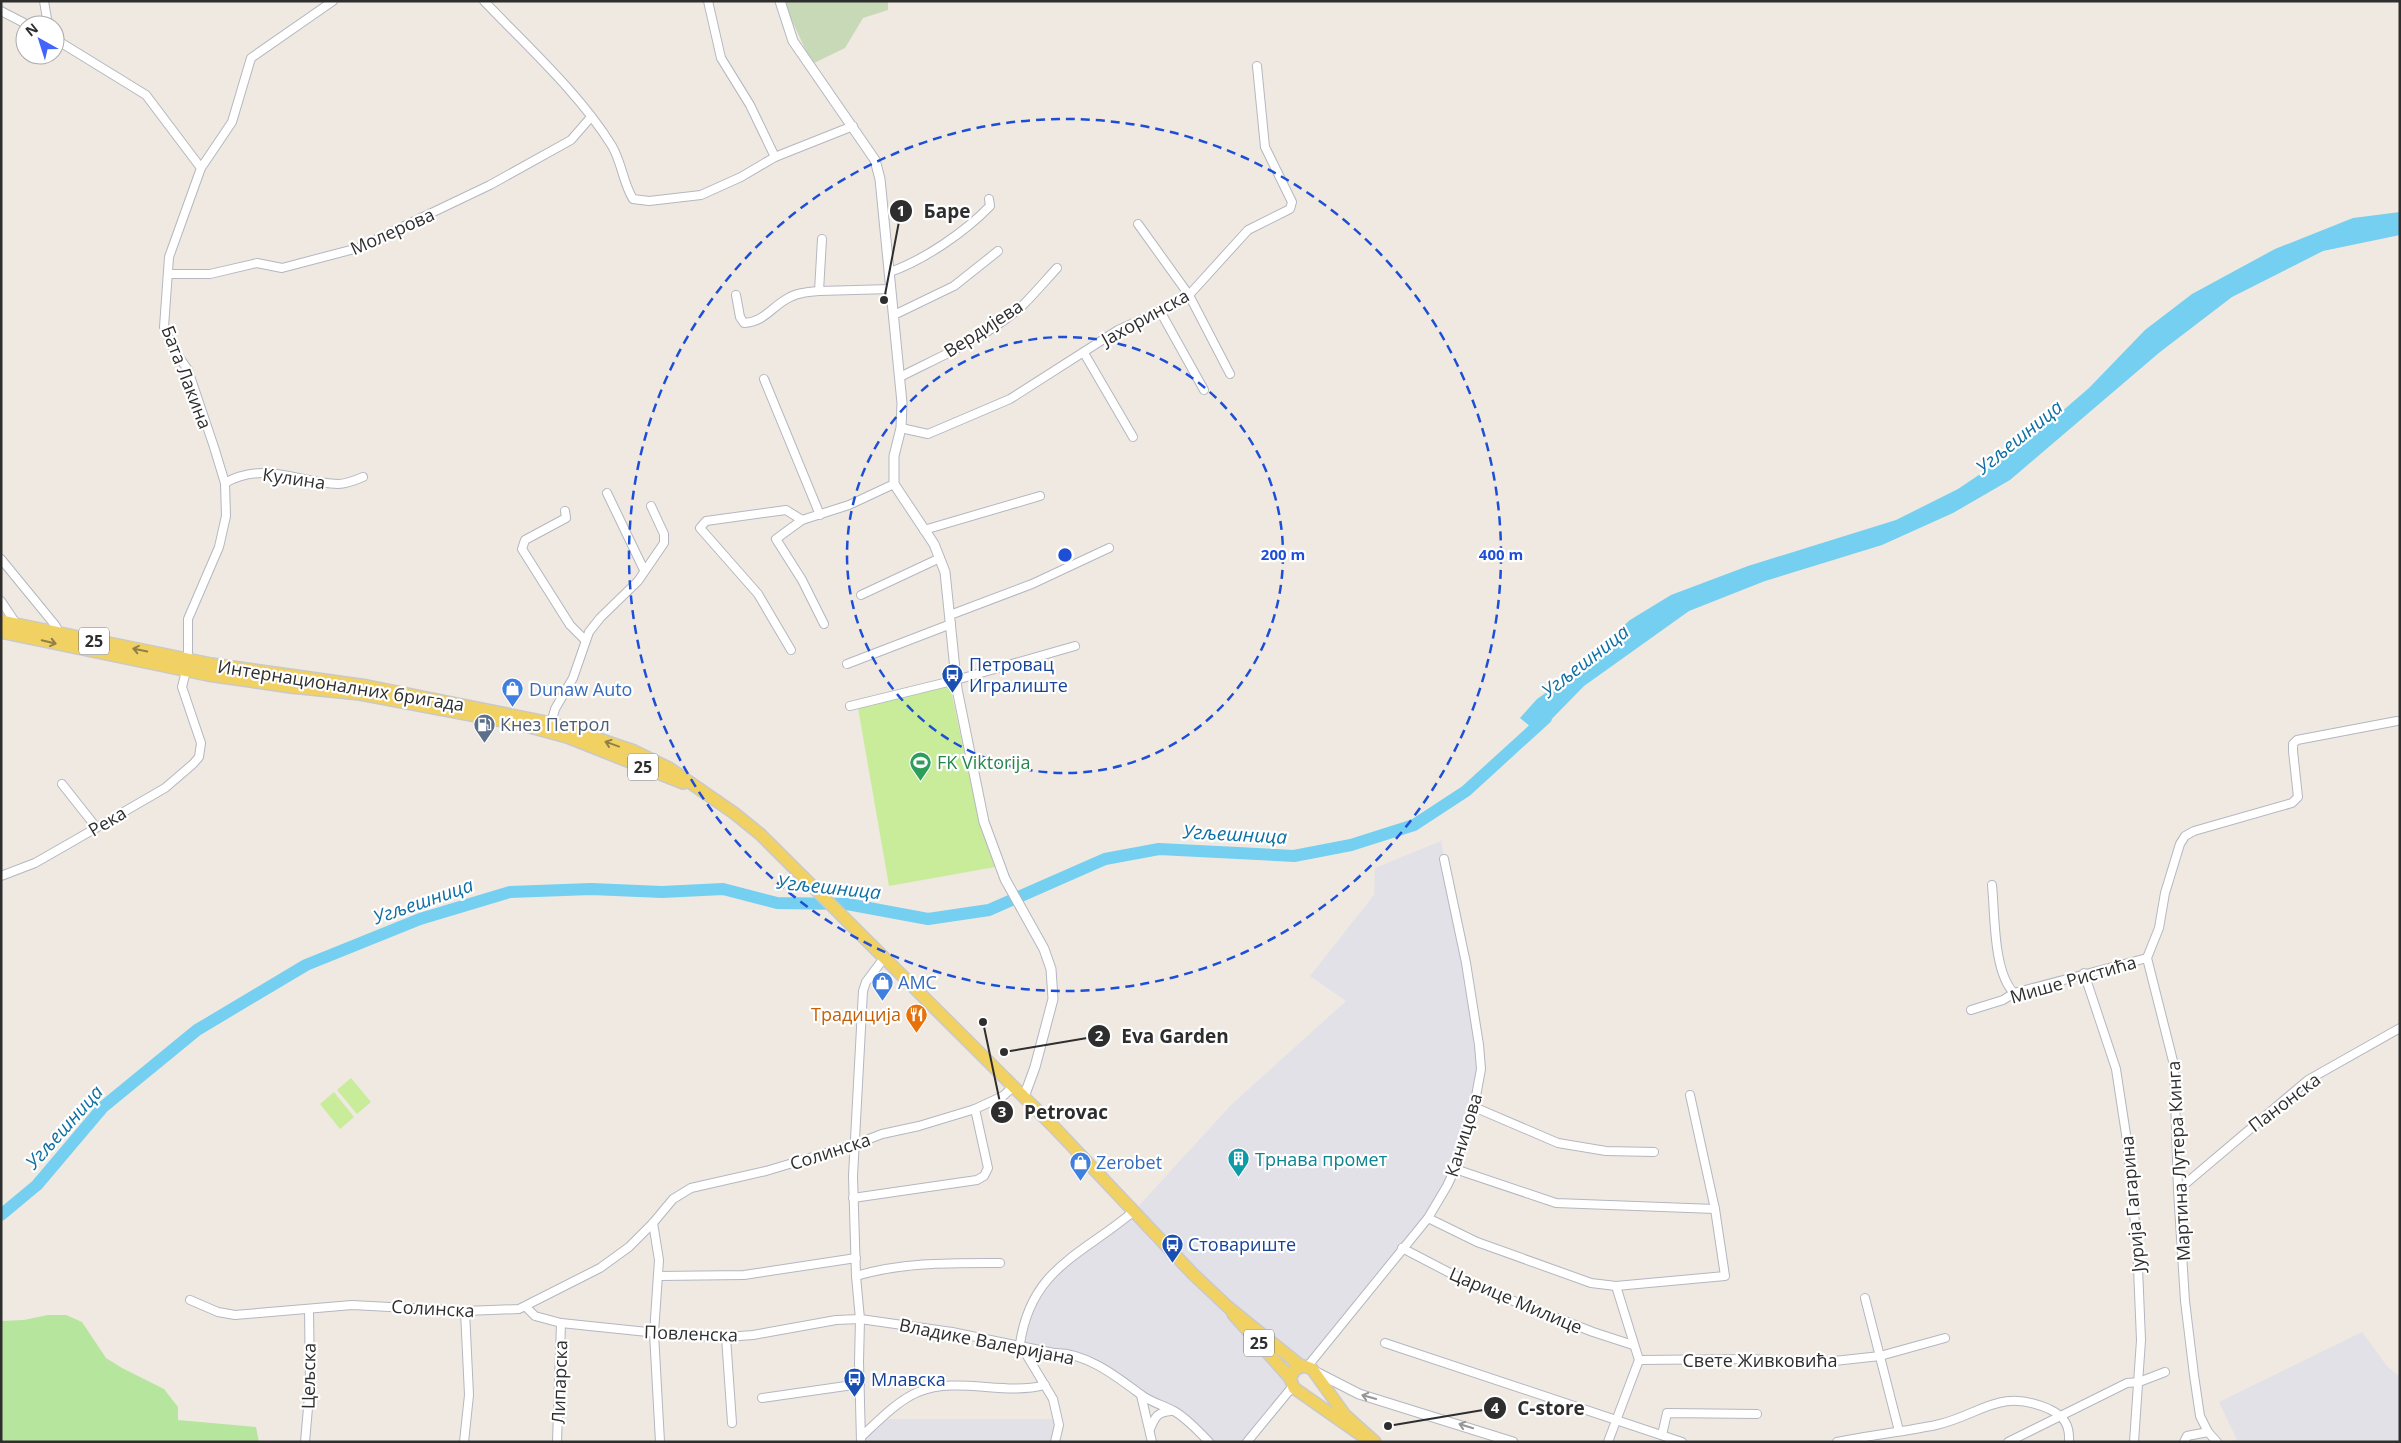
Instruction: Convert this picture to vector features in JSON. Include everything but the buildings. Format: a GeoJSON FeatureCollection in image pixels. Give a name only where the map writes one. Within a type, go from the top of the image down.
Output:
{"type":"FeatureCollection","features":[{"type":"Feature","properties":{"kind":"main road","name":"Интернационалних бригада"},"geometry":{"type":"LineString","coordinates":[[1,621],[187,665],[291,687],[360,694],[519,724],[567,737],[698,789]]}},
{"type":"Feature","properties":{"kind":"main road","name":"Интернационалних бригада"},"geometry":{"type":"LineString","coordinates":[[1,632],[187,665],[367,686],[551,722],[634,751],[684,777],[753,828],[1014,1086],[1168,1248],[1228,1307],[1309,1370]]}},
{"type":"Feature","properties":{"kind":"main road","name":"Интернационалних бригада"},"geometry":{"type":"LineString","coordinates":[[1228,1307],[1238,1322],[1294,1385]]}},
{"type":"Feature","properties":{"kind":"main road","name":"25"},"geometry":{"type":"LineString","coordinates":[[1371,1442],[1294,1385],[1292,1372],[1309,1370],[1345,1415],[1375,1442]]}},
{"type":"Feature","properties":{"kind":"main road"},"geometry":{"type":"LineString","coordinates":[[1294,1385],[1303,1391],[1311,1388],[1315,1382],[1309,1370]]}},
{"type":"Feature","properties":{"kind":"street"},"geometry":{"type":"LineString","coordinates":[[44,1],[46,15]]}},
{"type":"Feature","properties":{"kind":"street","name":"Бата Лакина"},"geometry":{"type":"LineString","coordinates":[[201,750],[200,735],[182,687],[187,665],[188,619],[219,548],[226,516],[225,483],[188,370],[173,348],[164,328],[169,257],[201,168],[232,122],[251,58],[333,1]]}},
{"type":"Feature","properties":{"kind":"street"},"geometry":{"type":"LineString","coordinates":[[484,1],[591,117],[612,145],[622,164],[629,192],[633,199],[649,201],[701,195],[741,177],[774,157],[853,126]]}},
{"type":"Feature","properties":{"kind":"street"},"geometry":{"type":"LineString","coordinates":[[708,1],[721,58],[750,106],[774,157]]}},
{"type":"Feature","properties":{"kind":"street"},"geometry":{"type":"LineString","coordinates":[[780,1],[794,41],[875,160],[880,179],[900,377],[901,428],[894,456],[894,484],[924,530],[940,558],[945,572],[956,680],[984,822],[1005,879],[1044,949],[1052,969],[1053,999],[1035,1067],[1024,1097]]}},
{"type":"Feature","properties":{"kind":"street"},"geometry":{"type":"LineString","coordinates":[[1,11],[15,18]]}},
{"type":"Feature","properties":{"kind":"street"},"geometry":{"type":"LineString","coordinates":[[65,46],[146,95],[201,168]]}},
{"type":"Feature","properties":{"kind":"street","name":"Јахоринска"},"geometry":{"type":"LineString","coordinates":[[901,428],[928,434],[1010,399],[1118,330],[1190,295],[1248,230],[1290,209],[1292,202],[1265,147],[1257,66]]}},
{"type":"Feature","properties":{"kind":"street","name":"Молерова"},"geometry":{"type":"LineString","coordinates":[[168,274],[210,274],[257,264],[282,268],[358,248],[490,185],[572,140],[591,117]]}},
{"type":"Feature","properties":{"kind":"street"},"geometry":{"type":"LineString","coordinates":[[890,272],[909,265],[968,226],[990,206],[989,199]]}},
{"type":"Feature","properties":{"kind":"street"},"geometry":{"type":"LineString","coordinates":[[1138,224],[1190,295],[1230,374]]}},
{"type":"Feature","properties":{"kind":"street"},"geometry":{"type":"LineString","coordinates":[[819,291],[822,239]]}},
{"type":"Feature","properties":{"kind":"street"},"geometry":{"type":"LineString","coordinates":[[894,315],[954,286],[998,251]]}},
{"type":"Feature","properties":{"kind":"street","name":"Вердијева"},"geometry":{"type":"LineString","coordinates":[[900,377],[951,351],[997,324],[1022,306],[1057,268]]}},
{"type":"Feature","properties":{"kind":"street"},"geometry":{"type":"LineString","coordinates":[[736,295],[740,317],[744,323],[754,322],[766,316],[785,299],[799,293],[891,289]]}},
{"type":"Feature","properties":{"kind":"street"},"geometry":{"type":"LineString","coordinates":[[1160,311],[1204,390]]}},
{"type":"Feature","properties":{"kind":"street"},"geometry":{"type":"LineString","coordinates":[[1084,353],[1133,438]]}},
{"type":"Feature","properties":{"kind":"street"},"geometry":{"type":"LineString","coordinates":[[764,379],[820,515]]}},
{"type":"Feature","properties":{"kind":"street","name":"Кулина"},"geometry":{"type":"LineString","coordinates":[[225,483],[238,475],[254,472],[276,473],[339,484],[364,477]]}},
{"type":"Feature","properties":{"kind":"street"},"geometry":{"type":"LineString","coordinates":[[824,624],[802,580],[776,539],[802,520],[820,515],[894,484]]}},
{"type":"Feature","properties":{"kind":"street"},"geometry":{"type":"LineString","coordinates":[[607,493],[644,570]]}},
{"type":"Feature","properties":{"kind":"street"},"geometry":{"type":"LineString","coordinates":[[924,530],[1040,496]]}},
{"type":"Feature","properties":{"kind":"street"},"geometry":{"type":"LineString","coordinates":[[551,722],[573,678],[585,640],[594,625],[638,581],[661,548],[664,538],[651,506]]}},
{"type":"Feature","properties":{"kind":"street"},"geometry":{"type":"LineString","coordinates":[[791,650],[758,594],[700,528],[706,521],[786,510],[802,520]]}},
{"type":"Feature","properties":{"kind":"street"},"geometry":{"type":"LineString","coordinates":[[565,511],[566,518],[525,540],[522,549],[570,625],[585,640]]}},
{"type":"Feature","properties":{"kind":"street"},"geometry":{"type":"LineString","coordinates":[[847,664],[1032,584],[1109,548]]}},
{"type":"Feature","properties":{"kind":"street"},"geometry":{"type":"LineString","coordinates":[[861,595],[940,558]]}},
{"type":"Feature","properties":{"kind":"street"},"geometry":{"type":"LineString","coordinates":[[1,559],[55,625],[60,634]]}},
{"type":"Feature","properties":{"kind":"street"},"geometry":{"type":"LineString","coordinates":[[1,601],[17,625]]}},
{"type":"Feature","properties":{"kind":"street"},"geometry":{"type":"LineString","coordinates":[[850,706],[956,680],[1075,646]]}},
{"type":"Feature","properties":{"kind":"street"},"geometry":{"type":"LineString","coordinates":[[2147,958],[2158,928],[2165,893],[2180,844],[2185,836],[2194,831],[2292,803],[2298,798],[2293,751],[2293,744],[2297,740],[2398,721]]}},
{"type":"Feature","properties":{"kind":"street","name":"Река"},"geometry":{"type":"LineString","coordinates":[[1,876],[35,863],[177,779],[199,757],[201,750]]}},
{"type":"Feature","properties":{"kind":"street"},"geometry":{"type":"LineString","coordinates":[[62,784],[96,827]]}},
{"type":"Feature","properties":{"kind":"street","name":"Каницова"},"geometry":{"type":"LineString","coordinates":[[1309,1370],[1402,1248],[1428,1218],[1448,1186],[1474,1107],[1481,1069],[1480,1045],[1466,963],[1444,859]]}},
{"type":"Feature","properties":{"kind":"street"},"geometry":{"type":"LineString","coordinates":[[1992,885],[2001,967],[2006,982],[2014,993]]}},
{"type":"Feature","properties":{"kind":"street"},"geometry":{"type":"LineString","coordinates":[[860,1440],[860,1319],[856,1276],[853,1198],[863,991],[866,982],[884,958]]}},
{"type":"Feature","properties":{"kind":"street","name":"Мише Ристића"},"geometry":{"type":"LineString","coordinates":[[1971,1010],[2003,1000],[2014,993],[2084,973],[2147,958]]}},
{"type":"Feature","properties":{"kind":"street","name":"Мартина Лутера Кинга"},"geometry":{"type":"LineString","coordinates":[[2147,958],[2174,1065],[2178,1190],[2186,1301],[2194,1375],[2200,1416],[2208,1432],[2217,1442]]}},
{"type":"Feature","properties":{"kind":"street","name":"Јурија Гагарина"},"geometry":{"type":"LineString","coordinates":[[2084,973],[2116,1069],[2127,1141],[2137,1244],[2141,1340],[2134,1442]]}},
{"type":"Feature","properties":{"kind":"street","name":"Панонска"},"geometry":{"type":"LineString","coordinates":[[2178,1190],[2308,1080],[2400,1028]]}},
{"type":"Feature","properties":{"kind":"street","name":"Солинска"},"geometry":{"type":"LineString","coordinates":[[190,1300],[218,1312],[235,1315],[352,1305],[465,1311],[513,1310],[526,1306],[600,1268],[629,1247],[653,1223],[673,1198],[691,1188],[766,1171],[856,1144],[882,1134],[918,1126],[975,1109],[1003,1096],[1014,1086]]}},
{"type":"Feature","properties":{"kind":"street"},"geometry":{"type":"LineString","coordinates":[[1428,1218],[1477,1242],[1591,1283],[1616,1286],[1725,1276],[1716,1209],[1690,1094]]}},
{"type":"Feature","properties":{"kind":"street"},"geometry":{"type":"LineString","coordinates":[[1474,1107],[1558,1143],[1606,1152],[1654,1152]]}},
{"type":"Feature","properties":{"kind":"street"},"geometry":{"type":"LineString","coordinates":[[853,1198],[977,1180],[984,1176],[988,1168],[975,1109]]}},
{"type":"Feature","properties":{"kind":"street"},"geometry":{"type":"LineString","coordinates":[[1455,1169],[1556,1203],[1716,1209]]}},
{"type":"Feature","properties":{"kind":"street"},"geometry":{"type":"LineString","coordinates":[[1055,1442],[1059,1425],[1052,1399],[1020,1344],[1024,1323],[1031,1304],[1047,1279],[1070,1256],[1114,1227],[1134,1211]]}},
{"type":"Feature","properties":{"kind":"street"},"geometry":{"type":"LineString","coordinates":[[653,1223],[659,1247],[659,1276],[654,1333],[660,1442]]}},
{"type":"Feature","properties":{"kind":"street","name":"Царице Милице"},"geometry":{"type":"LineString","coordinates":[[1402,1248],[1475,1286],[1593,1332],[1633,1345]]}},
{"type":"Feature","properties":{"kind":"street"},"geometry":{"type":"LineString","coordinates":[[659,1276],[744,1275],[856,1258]]}},
{"type":"Feature","properties":{"kind":"street"},"geometry":{"type":"LineString","coordinates":[[856,1276],[881,1269],[930,1264],[1000,1263]]}},
{"type":"Feature","properties":{"kind":"street"},"geometry":{"type":"LineString","coordinates":[[1608,1442],[1639,1360],[1616,1286]]}},
{"type":"Feature","properties":{"kind":"street"},"geometry":{"type":"LineString","coordinates":[[1865,1298],[1899,1431]]}},
{"type":"Feature","properties":{"kind":"street","name":"Повленска"},"geometry":{"type":"LineString","coordinates":[[526,1306],[535,1316],[561,1323],[654,1333],[726,1337],[793,1329],[836,1320],[860,1319]]}},
{"type":"Feature","properties":{"kind":"street","name":"Цељска"},"geometry":{"type":"LineString","coordinates":[[305,1442],[310,1386],[309,1309]]}},
{"type":"Feature","properties":{"kind":"street"},"geometry":{"type":"LineString","coordinates":[[464,1442],[469,1395],[465,1311]]}},
{"type":"Feature","properties":{"kind":"street","name":"Владике Валеријана"},"geometry":{"type":"LineString","coordinates":[[860,1319],[1020,1344],[1077,1356],[1132,1387],[1141,1395],[1174,1411],[1209,1442]]}},
{"type":"Feature","properties":{"kind":"street","name":"Липарска"},"geometry":{"type":"LineString","coordinates":[[557,1442],[561,1323]]}},
{"type":"Feature","properties":{"kind":"street"},"geometry":{"type":"LineString","coordinates":[[726,1337],[732,1423]]}},
{"type":"Feature","properties":{"kind":"street","name":"Свете Живковића"},"geometry":{"type":"LineString","coordinates":[[1639,1360],[1745,1359],[1825,1362],[1880,1356],[1945,1338]]}},
{"type":"Feature","properties":{"kind":"street"},"geometry":{"type":"LineString","coordinates":[[1385,1343],[1682,1442]]}},
{"type":"Feature","properties":{"kind":"street"},"geometry":{"type":"LineString","coordinates":[[1309,1370],[1359,1394],[1513,1442]]}},
{"type":"Feature","properties":{"kind":"street"},"geometry":{"type":"LineString","coordinates":[[2008,1442],[2127,1383],[2138,1382],[2165,1372]]}},
{"type":"Feature","properties":{"kind":"street"},"geometry":{"type":"LineString","coordinates":[[762,1398],[860,1384]]}},
{"type":"Feature","properties":{"kind":"street"},"geometry":{"type":"LineString","coordinates":[[860,1440],[885,1414],[917,1392],[936,1386],[1008,1389],[1033,1388],[1045,1385]]}},
{"type":"Feature","properties":{"kind":"street"},"geometry":{"type":"LineString","coordinates":[[1247,1442],[1294,1385]]}},
{"type":"Feature","properties":{"kind":"street"},"geometry":{"type":"LineString","coordinates":[[1141,1395],[1152,1442]]}},
{"type":"Feature","properties":{"kind":"street"},"geometry":{"type":"LineString","coordinates":[[1837,1442],[1949,1421],[1993,1403],[2011,1400],[2039,1405],[2059,1416],[2068,1423],[2069,1442]]}},
{"type":"Feature","properties":{"kind":"street"},"geometry":{"type":"LineString","coordinates":[[1150,1429],[1156,1415],[1162,1412],[1174,1411]]}},
{"type":"Feature","properties":{"kind":"street"},"geometry":{"type":"LineString","coordinates":[[1662,1435],[1667,1413],[1757,1414]]}},
{"type":"Feature","properties":{"kind":"street"},"geometry":{"type":"LineString","coordinates":[[2184,1442],[2187,1436],[2208,1432]]}},
{"type":"Feature","properties":{"kind":"shaded area"},"geometry":{"type":"Polygon","coordinates":[[[1441,841],[1481,1069],[1462,1151],[1428,1218],[1270,1415],[1247,1442],[1209,1442],[1185,1419],[1077,1355],[1020,1344],[1022,1333],[1047,1279],[1134,1211],[1231,1105],[1346,1001],[1310,976],[1374,895],[1375,868],[1441,841]]]}},
{"type":"Feature","properties":{"kind":"shaded area"},"geometry":{"type":"Polygon","coordinates":[[[2362,1332],[2387,1366],[2400,1377],[2400,1442],[2238,1442],[2219,1402],[2362,1332]]]}},
{"type":"Feature","properties":{"kind":"shaded area"},"geometry":{"type":"Polygon","coordinates":[[[886,1419],[1057,1419],[1054,1442],[862,1442],[886,1419]]]}},
{"type":"Feature","properties":{"kind":"green space"},"geometry":{"type":"Polygon","coordinates":[[[783,1],[888,1],[888,10],[863,18],[845,48],[812,64],[783,1]]]}},
{"type":"Feature","properties":{"kind":"green space","name":"FK Viktorija"},"geometry":{"type":"Polygon","coordinates":[[[950,686],[980,826],[995,867],[889,886],[858,708],[950,686]]]}},
{"type":"Feature","properties":{"kind":"green space"},"geometry":{"type":"Polygon","coordinates":[[[351,1078],[371,1102],[357,1114],[337,1090],[351,1078]]]}},
{"type":"Feature","properties":{"kind":"green space"},"geometry":{"type":"Polygon","coordinates":[[[334,1092],[354,1117],[340,1129],[320,1104],[334,1092]]]}},
{"type":"Feature","properties":{"kind":"green space"},"geometry":{"type":"Polygon","coordinates":[[[48,1315],[66,1315],[82,1322],[106,1358],[164,1389],[178,1407],[178,1420],[256,1427],[259,1442],[1,1442],[1,1321],[24,1320],[48,1315]]]}},
{"type":"Feature","properties":{"kind":"water"},"geometry":{"type":"Polygon","coordinates":[[[2400,212],[2400,235],[2323,251],[2232,297],[2160,352],[2010,480],[1953,513],[1882,545],[1765,581],[1689,611],[1584,686],[1538,733],[1520,718],[1537,699],[1564,680],[1630,620],[1671,595],[1748,566],[1896,520],[1958,489],[2022,446],[2089,388],[2145,330],[2192,294],[2275,249],[2353,218],[2400,212]]]}},
{"type":"Feature","properties":{"kind":"waterway","name":"Угљешница"},"geometry":{"type":"LineString","coordinates":[[1,1215],[37,1185],[103,1107],[197,1030],[306,965],[420,919],[510,892],[591,889],[662,892],[723,889],[777,903],[847,904],[928,919],[989,910],[1105,859],[1159,849],[1294,856],[1351,845],[1414,825],[1466,791],[1546,718]]}},
{"type":"Feature","properties":{"kind":"place","name":"Баре"},"geometry":{"type":"Point","coordinates":[884,300]}},
{"type":"Feature","properties":{"kind":"place","name":"Петровац Игралиште"},"geometry":{"type":"Point","coordinates":[953,693]}},
{"type":"Feature","properties":{"kind":"place","name":"Dunaw Auto"},"geometry":{"type":"Point","coordinates":[513,708]}},
{"type":"Feature","properties":{"kind":"place","name":"Кнез Петрол"},"geometry":{"type":"Point","coordinates":[484,743]}},
{"type":"Feature","properties":{"kind":"place","name":"FK Viktorija"},"geometry":{"type":"Point","coordinates":[921,781]}},
{"type":"Feature","properties":{"kind":"place","name":"AMC"},"geometry":{"type":"Point","coordinates":[882,1001]}},
{"type":"Feature","properties":{"kind":"place","name":"Petrovac"},"geometry":{"type":"Point","coordinates":[983,1022]}},
{"type":"Feature","properties":{"kind":"place","name":"Традиција"},"geometry":{"type":"Point","coordinates":[917,1033]}},
{"type":"Feature","properties":{"kind":"place","name":"Eva Garden"},"geometry":{"type":"Point","coordinates":[1004,1052]}},
{"type":"Feature","properties":{"kind":"place","name":"Трнава промет"},"geometry":{"type":"Point","coordinates":[1239,1178]}},
{"type":"Feature","properties":{"kind":"place","name":"Zerobet"},"geometry":{"type":"Point","coordinates":[1080,1181]}},
{"type":"Feature","properties":{"kind":"place","name":"Стовариште"},"geometry":{"type":"Point","coordinates":[1172,1263]}},
{"type":"Feature","properties":{"kind":"place","name":"Млавска"},"geometry":{"type":"Point","coordinates":[855,1398]}},
{"type":"Feature","properties":{"kind":"place","name":"C-store"},"geometry":{"type":"Point","coordinates":[1388,1426]}}]}
